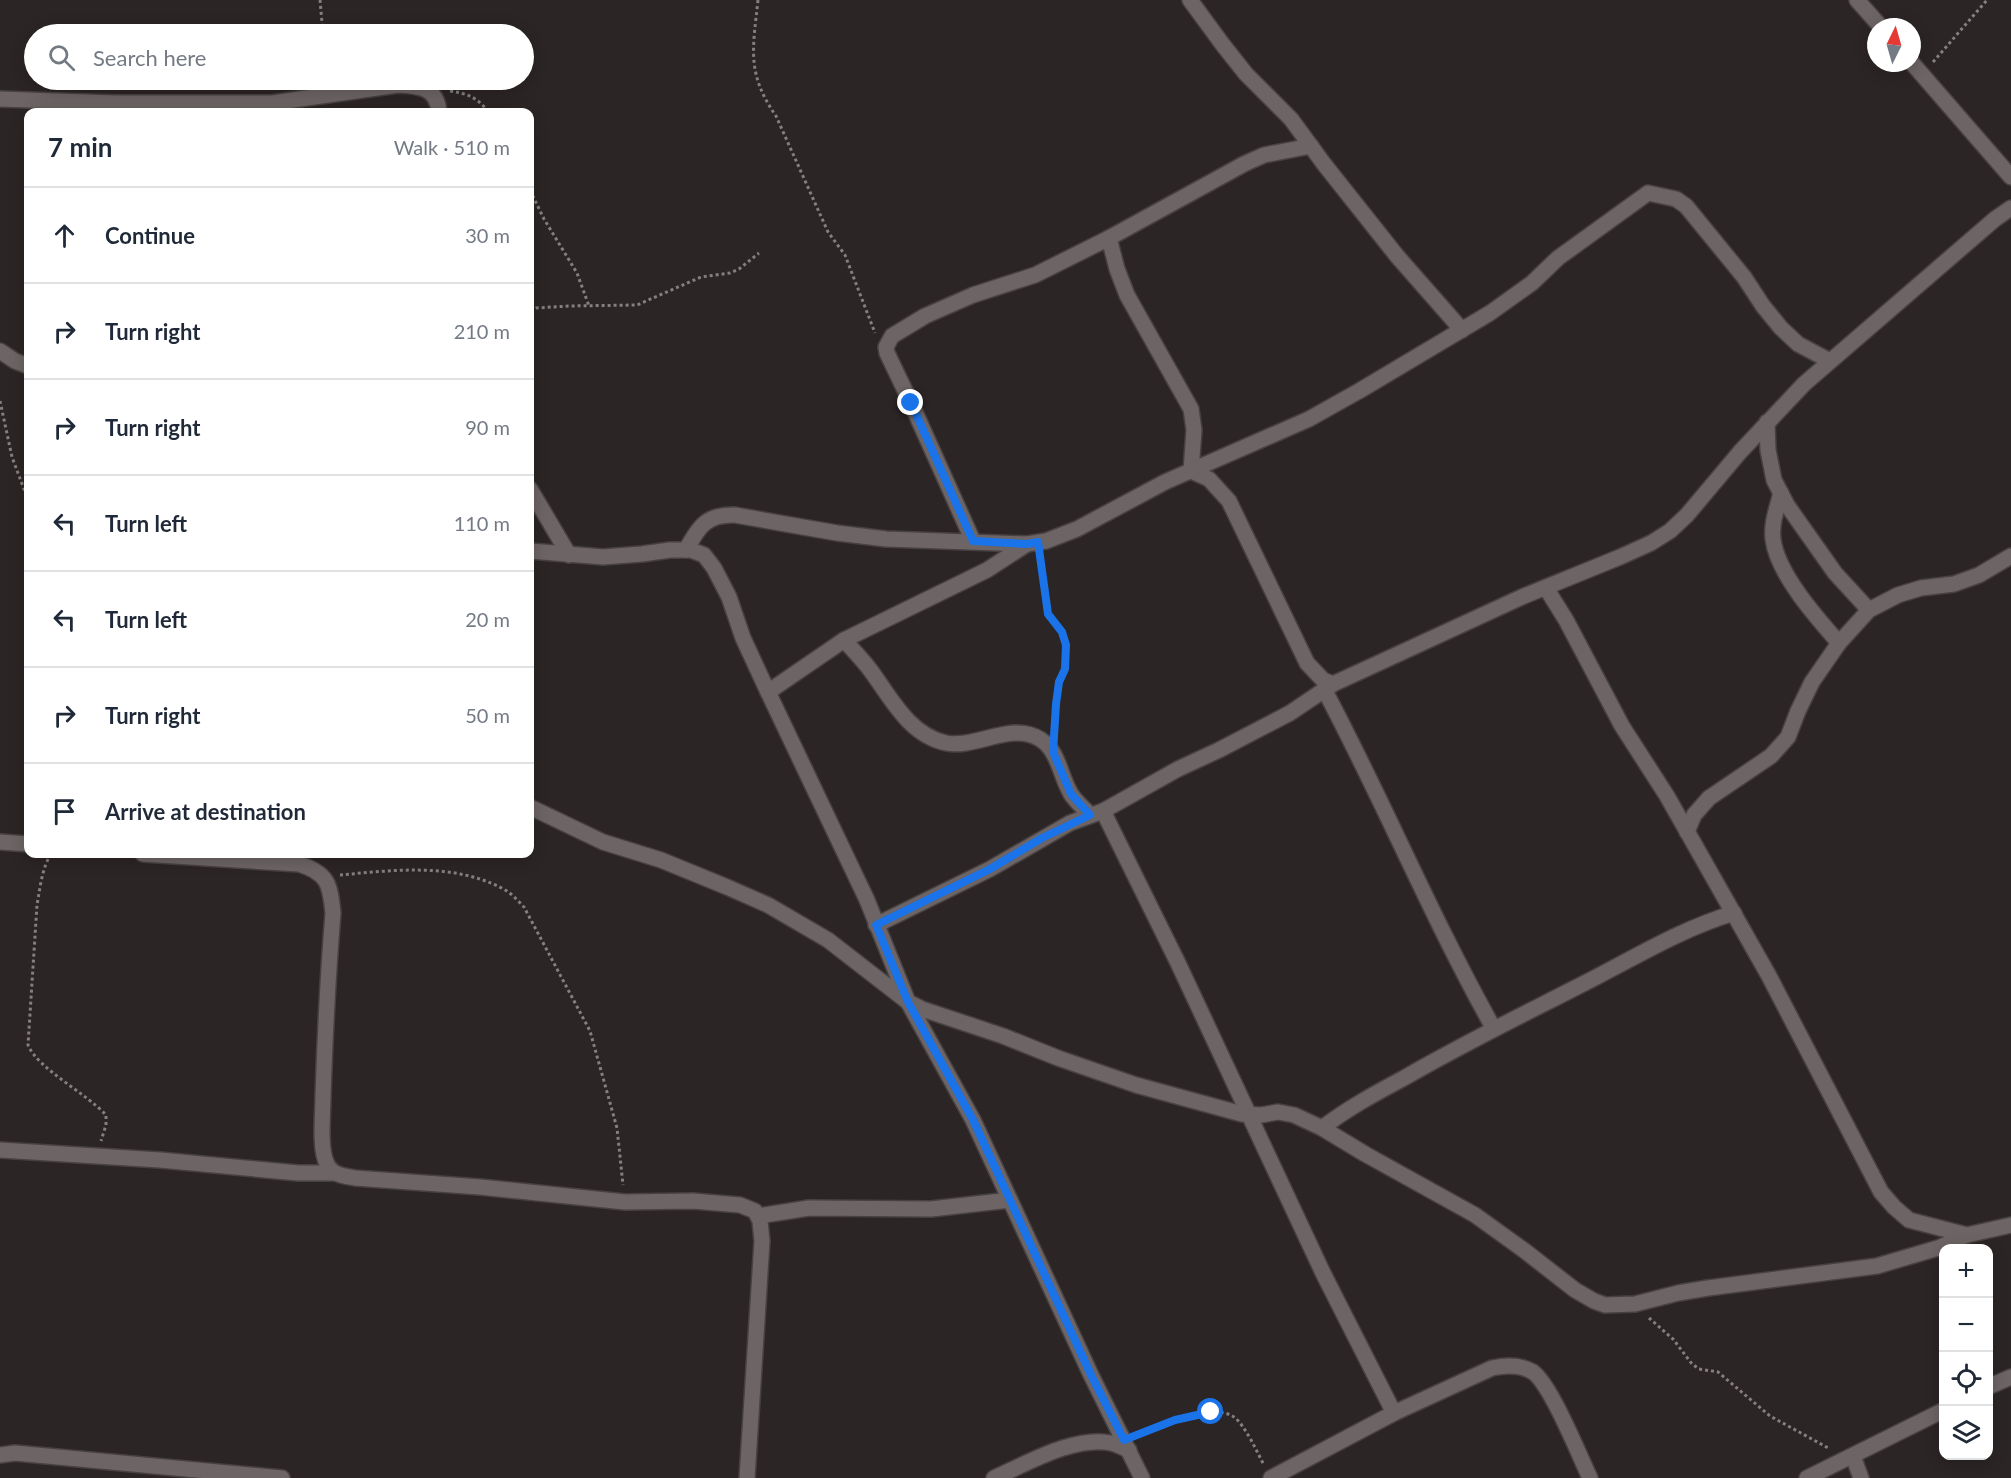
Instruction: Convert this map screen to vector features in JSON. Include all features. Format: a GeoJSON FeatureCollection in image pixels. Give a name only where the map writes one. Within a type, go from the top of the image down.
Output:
{"type":"FeatureCollection","features":[{"type":"Feature","properties":{"kind":"street"},"geometry":{"type":"LineString","coordinates":[[1190,0],[1228,52],[1263,92],[1291,119],[1397,256],[1462,330]]}},
{"type":"Feature","properties":{"kind":"street"},"geometry":{"type":"LineString","coordinates":[[1857,0],[1873,18]]}},
{"type":"Feature","properties":{"kind":"street"},"geometry":{"type":"LineString","coordinates":[[1920,72],[2011,177]]}},
{"type":"Feature","properties":{"kind":"street"},"geometry":{"type":"LineString","coordinates":[[0,99],[72,107],[115,104],[272,103],[363,90]]}},
{"type":"Feature","properties":{"kind":"street"},"geometry":{"type":"LineString","coordinates":[[427,90],[438,103],[439,108]]}},
{"type":"Feature","properties":{"kind":"street"},"geometry":{"type":"LineString","coordinates":[[973,541],[887,353],[886,347],[892,336],[954,302],[1035,275],[1109,238],[1244,164],[1264,155],[1311,146]]}},
{"type":"Feature","properties":{"kind":"street"},"geometry":{"type":"LineString","coordinates":[[768,692],[844,640],[987,570],[1033,543],[1077,529],[1165,482],[1308,419],[1462,330],[1532,283],[1558,258],[1648,193],[1676,199],[1686,206],[1781,328],[1798,344],[1830,361]]}},
{"type":"Feature","properties":{"kind":"street"},"geometry":{"type":"LineString","coordinates":[[876,925],[990,869],[1042,838],[1220,750],[1290,712],[1329,687],[1513,601],[1620,557],[1670,531],[1804,384],[1995,219],[2011,208]]}},
{"type":"Feature","properties":{"kind":"street"},"geometry":{"type":"LineString","coordinates":[[1109,238],[1127,295],[1191,409],[1194,430],[1191,471]]}},
{"type":"Feature","properties":{"kind":"street"},"geometry":{"type":"LineString","coordinates":[[0,351],[24,364]]}},
{"type":"Feature","properties":{"kind":"street"},"geometry":{"type":"LineString","coordinates":[[1767,422],[1768,450],[1774,480],[1786,506],[1835,573],[1869,609]]}},
{"type":"Feature","properties":{"kind":"street"},"geometry":{"type":"LineString","coordinates":[[1191,471],[1209,478],[1229,501],[1307,663],[1329,687],[1455,959],[1494,1029]]}},
{"type":"Feature","properties":{"kind":"street"},"geometry":{"type":"LineString","coordinates":[[1780,493],[1772,537],[1775,551],[1802,598],[1839,643]]}},
{"type":"Feature","properties":{"kind":"street"},"geometry":{"type":"LineString","coordinates":[[534,496],[569,555]]}},
{"type":"Feature","properties":{"kind":"street"},"geometry":{"type":"LineString","coordinates":[[686,550],[706,521],[722,514],[886,539],[1033,543]]}},
{"type":"Feature","properties":{"kind":"street"},"geometry":{"type":"LineString","coordinates":[[534,551],[603,557],[686,550],[704,555],[714,568],[729,597],[743,638],[852,867],[908,1002],[973,1120],[1091,1375],[1142,1478]]}},
{"type":"Feature","properties":{"kind":"street"},"geometry":{"type":"LineString","coordinates":[[1687,831],[1694,815],[1709,798],[1771,756],[1788,737],[1812,682],[1839,643],[1869,609],[1898,595],[1921,588],[1954,584],[1979,575],[2011,556]]}},
{"type":"Feature","properties":{"kind":"street"},"geometry":{"type":"LineString","coordinates":[[1546,588],[1566,620],[1622,726],[1667,796],[1734,913],[1791,1016],[1881,1192],[1909,1220],[1967,1235]]}},
{"type":"Feature","properties":{"kind":"street"},"geometry":{"type":"LineString","coordinates":[[844,640],[870,670],[908,722],[927,735],[944,742],[960,744],[1014,733],[1032,735],[1043,741],[1053,752],[1071,794],[1096,813],[1250,1115],[1323,1273],[1394,1413]]}},
{"type":"Feature","properties":{"kind":"street"},"geometry":{"type":"LineString","coordinates":[[534,809],[603,842],[661,860],[768,905],[828,940],[908,1002],[922,1009],[1136,1085],[1250,1115],[1280,1112],[1294,1115],[1322,1128],[1475,1215],[1575,1290],[1594,1301],[1617,1306],[1635,1304],[1708,1288],[1877,1266],[1921,1254],[1967,1235],[2011,1225]]}},
{"type":"Feature","properties":{"kind":"street"},"geometry":{"type":"LineString","coordinates":[[0,842],[24,844]]}},
{"type":"Feature","properties":{"kind":"street"},"geometry":{"type":"LineString","coordinates":[[205,858],[299,864],[311,867],[324,876],[330,888],[333,913],[322,1129],[325,1158],[328,1166],[335,1173]]}},
{"type":"Feature","properties":{"kind":"street"},"geometry":{"type":"LineString","coordinates":[[1322,1128],[1347,1110],[1494,1029],[1623,962],[1694,928],[1734,913]]}},
{"type":"Feature","properties":{"kind":"street"},"geometry":{"type":"LineString","coordinates":[[0,1150],[160,1160],[298,1173],[335,1173],[355,1178],[480,1187],[625,1202],[693,1201],[740,1204],[751,1209],[758,1216],[762,1241],[747,1478]]}},
{"type":"Feature","properties":{"kind":"street"},"geometry":{"type":"LineString","coordinates":[[758,1216],[809,1208],[931,1209],[1010,1200]]}},
{"type":"Feature","properties":{"kind":"street"},"geometry":{"type":"LineString","coordinates":[[1268,1474],[1492,1368],[1518,1366],[1533,1373],[1545,1387],[1590,1478]]}},
{"type":"Feature","properties":{"kind":"street"},"geometry":{"type":"LineString","coordinates":[[1993,1385],[2011,1377]]}},
{"type":"Feature","properties":{"kind":"street"},"geometry":{"type":"LineString","coordinates":[[1807,1478],[1939,1412]]}},
{"type":"Feature","properties":{"kind":"street"},"geometry":{"type":"LineString","coordinates":[[994,1478],[1068,1446],[1096,1442],[1126,1445]]}},
{"type":"Feature","properties":{"kind":"street"},"geometry":{"type":"LineString","coordinates":[[0,1455],[15,1453],[282,1478]]}},
{"type":"Feature","properties":{"kind":"street"},"geometry":{"type":"LineString","coordinates":[[1848,1458],[1861,1478]]}},
{"type":"Feature","properties":{"kind":"path"},"geometry":{"type":"LineString","coordinates":[[320,0],[322,24]]}},
{"type":"Feature","properties":{"kind":"path"},"geometry":{"type":"LineString","coordinates":[[758,0],[752,43],[757,81],[776,116],[828,232],[845,255],[876,335],[886,347]]}},
{"type":"Feature","properties":{"kind":"path"},"geometry":{"type":"LineString","coordinates":[[1921,65],[1987,0]]}},
{"type":"Feature","properties":{"kind":"path"},"geometry":{"type":"LineString","coordinates":[[430,92],[441,90],[461,92],[477,99],[485,108]]}},
{"type":"Feature","properties":{"kind":"path"},"geometry":{"type":"LineString","coordinates":[[534,198],[577,273],[589,306]]}},
{"type":"Feature","properties":{"kind":"path"},"geometry":{"type":"LineString","coordinates":[[534,309],[637,305],[701,277],[730,273],[740,269],[759,253]]}},
{"type":"Feature","properties":{"kind":"path"},"geometry":{"type":"LineString","coordinates":[[0,401],[12,457],[24,489]]}},
{"type":"Feature","properties":{"kind":"path"},"geometry":{"type":"LineString","coordinates":[[1033,543],[1048,614],[1062,632],[1066,645],[1065,669],[1059,682],[1056,704],[1053,752]]}},
{"type":"Feature","properties":{"kind":"path"},"geometry":{"type":"LineString","coordinates":[[48,858],[40,884],[37,905],[28,1045],[37,1059],[106,1115],[106,1125],[101,1138],[104,1158]]}},
{"type":"Feature","properties":{"kind":"path"},"geometry":{"type":"LineString","coordinates":[[324,876],[377,872],[456,873],[484,881],[508,892],[524,907],[590,1031],[616,1128],[625,1202]]}},
{"type":"Feature","properties":{"kind":"path"},"geometry":{"type":"LineString","coordinates":[[1635,1304],[1673,1339],[1692,1364],[1699,1369],[1718,1372],[1770,1416],[1848,1458]]}},
{"type":"Feature","properties":{"kind":"path"},"geometry":{"type":"LineString","coordinates":[[1126,1445],[1175,1420],[1222,1412],[1232,1415],[1240,1422],[1268,1474]]}},
{"type":"Feature","properties":{"kind":"route"},"geometry":{"type":"LineString","coordinates":[[911,403],[973,541],[1027,544],[1038,542],[1048,614],[1062,632],[1066,645],[1065,669],[1059,682],[1056,704],[1053,752],[1071,794],[1090,815],[1042,838],[990,869],[876,925],[908,1002],[973,1120],[1091,1375],[1124,1440],[1175,1420],[1211,1412]]}}]}
